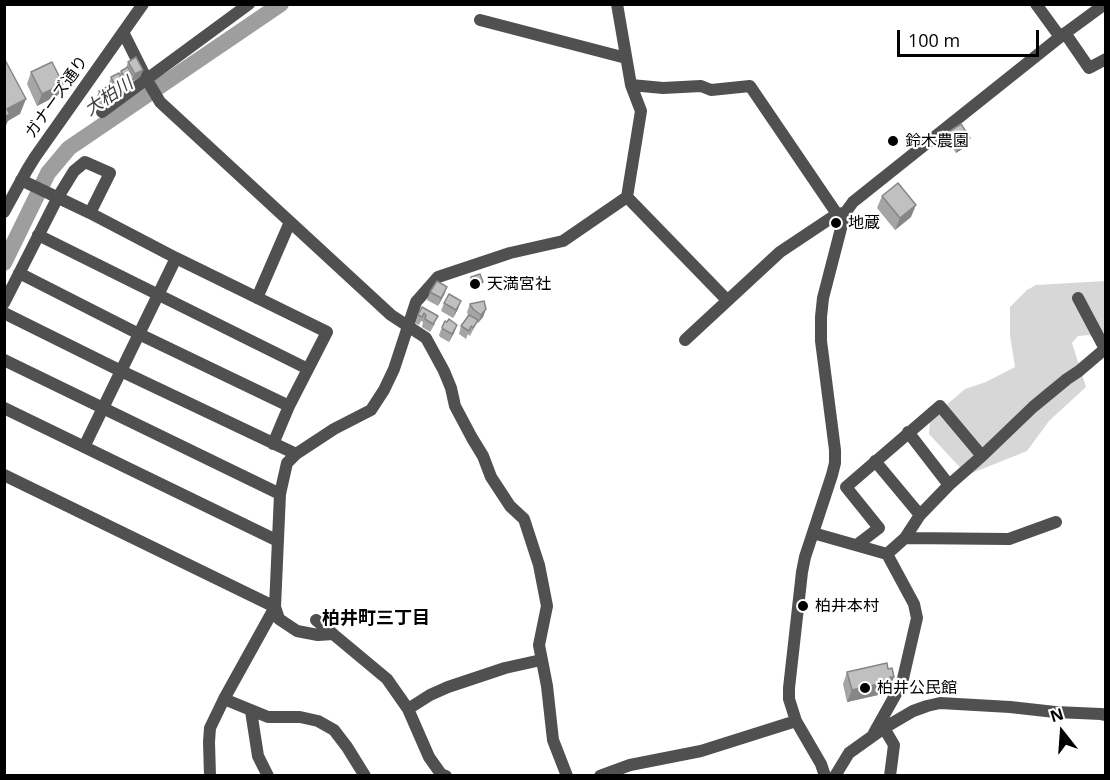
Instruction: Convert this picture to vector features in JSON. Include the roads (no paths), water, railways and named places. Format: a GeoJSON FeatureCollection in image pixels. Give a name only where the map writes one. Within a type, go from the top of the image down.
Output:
{"type":"FeatureCollection","features":[{"type":"Feature","properties":{"kind":"street","name":"ガナーズ通り"},"geometry":{"type":"LineString","coordinates":[[4,212],[25,181],[54,129],[143,4]]}},
{"type":"Feature","properties":{"kind":"street"},"geometry":{"type":"LineString","coordinates":[[102,112],[249,4]]}},
{"type":"Feature","properties":{"kind":"street"},"geometry":{"type":"LineString","coordinates":[[333,634],[318,636],[297,631],[279,619],[275,607],[280,494],[287,463],[296,454],[334,429],[371,410],[394,369],[416,302],[438,277],[510,253],[563,241],[627,196],[641,111],[631,86],[617,4]]}},
{"type":"Feature","properties":{"kind":"street"},"geometry":{"type":"LineString","coordinates":[[1036,4],[1089,68],[1106,59]]}},
{"type":"Feature","properties":{"kind":"street"},"geometry":{"type":"LineString","coordinates":[[685,340],[780,252],[841,213],[1105,4]]}},
{"type":"Feature","properties":{"kind":"street"},"geometry":{"type":"LineString","coordinates":[[480,20],[626,58]]}},
{"type":"Feature","properties":{"kind":"street"},"geometry":{"type":"LineString","coordinates":[[123,32],[160,102],[391,315],[426,338],[444,371],[455,406],[483,456],[491,477],[510,506],[524,519],[539,565],[547,606],[539,645],[553,740],[567,776]]}},
{"type":"Feature","properties":{"kind":"street"},"geometry":{"type":"LineString","coordinates":[[631,86],[663,88],[701,86],[711,90],[750,86],[841,213],[821,317],[821,341],[834,463],[805,557],[789,688],[791,708],[796,721],[825,776]]}},
{"type":"Feature","properties":{"kind":"street"},"geometry":{"type":"LineString","coordinates":[[4,303],[55,196],[74,171],[85,162],[110,173],[90,213]]}},
{"type":"Feature","properties":{"kind":"street"},"geometry":{"type":"LineString","coordinates":[[25,181],[327,332],[289,406],[273,444]]}},
{"type":"Feature","properties":{"kind":"street"},"geometry":{"type":"LineString","coordinates":[[627,196],[727,300]]}},
{"type":"Feature","properties":{"kind":"street"},"geometry":{"type":"LineString","coordinates":[[257,297],[290,222]]}},
{"type":"Feature","properties":{"kind":"street"},"geometry":{"type":"LineString","coordinates":[[38,235],[308,369]]}},
{"type":"Feature","properties":{"kind":"street"},"geometry":{"type":"LineString","coordinates":[[84,447],[176,258]]}},
{"type":"Feature","properties":{"kind":"street"},"geometry":{"type":"LineString","coordinates":[[19,273],[289,406]]}},
{"type":"Feature","properties":{"kind":"street"},"geometry":{"type":"LineString","coordinates":[[887,554],[905,538],[920,515],[949,485],[1033,407],[1105,349],[1078,298]]}},
{"type":"Feature","properties":{"kind":"street"},"geometry":{"type":"LineString","coordinates":[[4,313],[296,454]]}},
{"type":"Feature","properties":{"kind":"street"},"geometry":{"type":"LineString","coordinates":[[4,360],[280,494]]}},
{"type":"Feature","properties":{"kind":"street"},"geometry":{"type":"LineString","coordinates":[[858,544],[879,528],[846,487],[940,406],[982,456]]}},
{"type":"Feature","properties":{"kind":"street"},"geometry":{"type":"LineString","coordinates":[[4,408],[278,541]]}},
{"type":"Feature","properties":{"kind":"street"},"geometry":{"type":"LineString","coordinates":[[908,432],[949,485]]}},
{"type":"Feature","properties":{"kind":"street"},"geometry":{"type":"LineString","coordinates":[[875,460],[920,515]]}},
{"type":"Feature","properties":{"kind":"street"},"geometry":{"type":"LineString","coordinates":[[4,476],[275,607]]}},
{"type":"Feature","properties":{"kind":"street"},"geometry":{"type":"LineString","coordinates":[[905,538],[1009,539],[1056,522]]}},
{"type":"Feature","properties":{"kind":"street"},"geometry":{"type":"LineString","coordinates":[[813,533],[887,554],[914,604],[917,618],[902,683],[878,731]]}},
{"type":"Feature","properties":{"kind":"street"},"geometry":{"type":"LineString","coordinates":[[210,776],[210,728],[275,607]]}},
{"type":"Feature","properties":{"kind":"street"},"geometry":{"type":"LineString","coordinates":[[316,620],[387,679],[408,709],[429,757],[441,774],[446,776]]}},
{"type":"Feature","properties":{"kind":"street"},"geometry":{"type":"LineString","coordinates":[[408,709],[448,687],[505,668],[541,660]]}},
{"type":"Feature","properties":{"kind":"street"},"geometry":{"type":"LineString","coordinates":[[224,699],[268,717],[300,717],[318,721],[334,730],[365,776]]}},
{"type":"Feature","properties":{"kind":"street"},"geometry":{"type":"LineString","coordinates":[[838,774],[849,753],[878,731],[913,711],[940,703],[1106,716]]}},
{"type":"Feature","properties":{"kind":"street"},"geometry":{"type":"LineString","coordinates":[[251,711],[258,756],[268,776]]}},
{"type":"Feature","properties":{"kind":"street"},"geometry":{"type":"LineString","coordinates":[[600,776],[630,765],[700,751],[796,721]]}},
{"type":"Feature","properties":{"kind":"street"},"geometry":{"type":"LineString","coordinates":[[878,731],[894,745],[890,776]]}},
{"type":"Feature","properties":{"kind":"waterway","name":"大柏川"},"geometry":{"type":"LineString","coordinates":[[4,263],[48,173],[69,148],[281,4]]}},
{"type":"Feature","properties":{"kind":"place","name":"鈴木農園"},"geometry":{"type":"Point","coordinates":[893,141]}},
{"type":"Feature","properties":{"kind":"place","name":"地蔵"},"geometry":{"type":"Point","coordinates":[836,223]}},
{"type":"Feature","properties":{"kind":"place","name":"天満宮社"},"geometry":{"type":"Point","coordinates":[475,284]}},
{"type":"Feature","properties":{"kind":"place","name":"柏井本村"},"geometry":{"type":"Point","coordinates":[803,606]}},
{"type":"Feature","properties":{"kind":"place","name":"柏井公民館"},"geometry":{"type":"Point","coordinates":[865,688]}},
{"type":"Feature","properties":{"kind":"district","name":"柏井町三丁目"},"geometry":{"type":"Point","coordinates":[376,619]}}]}
